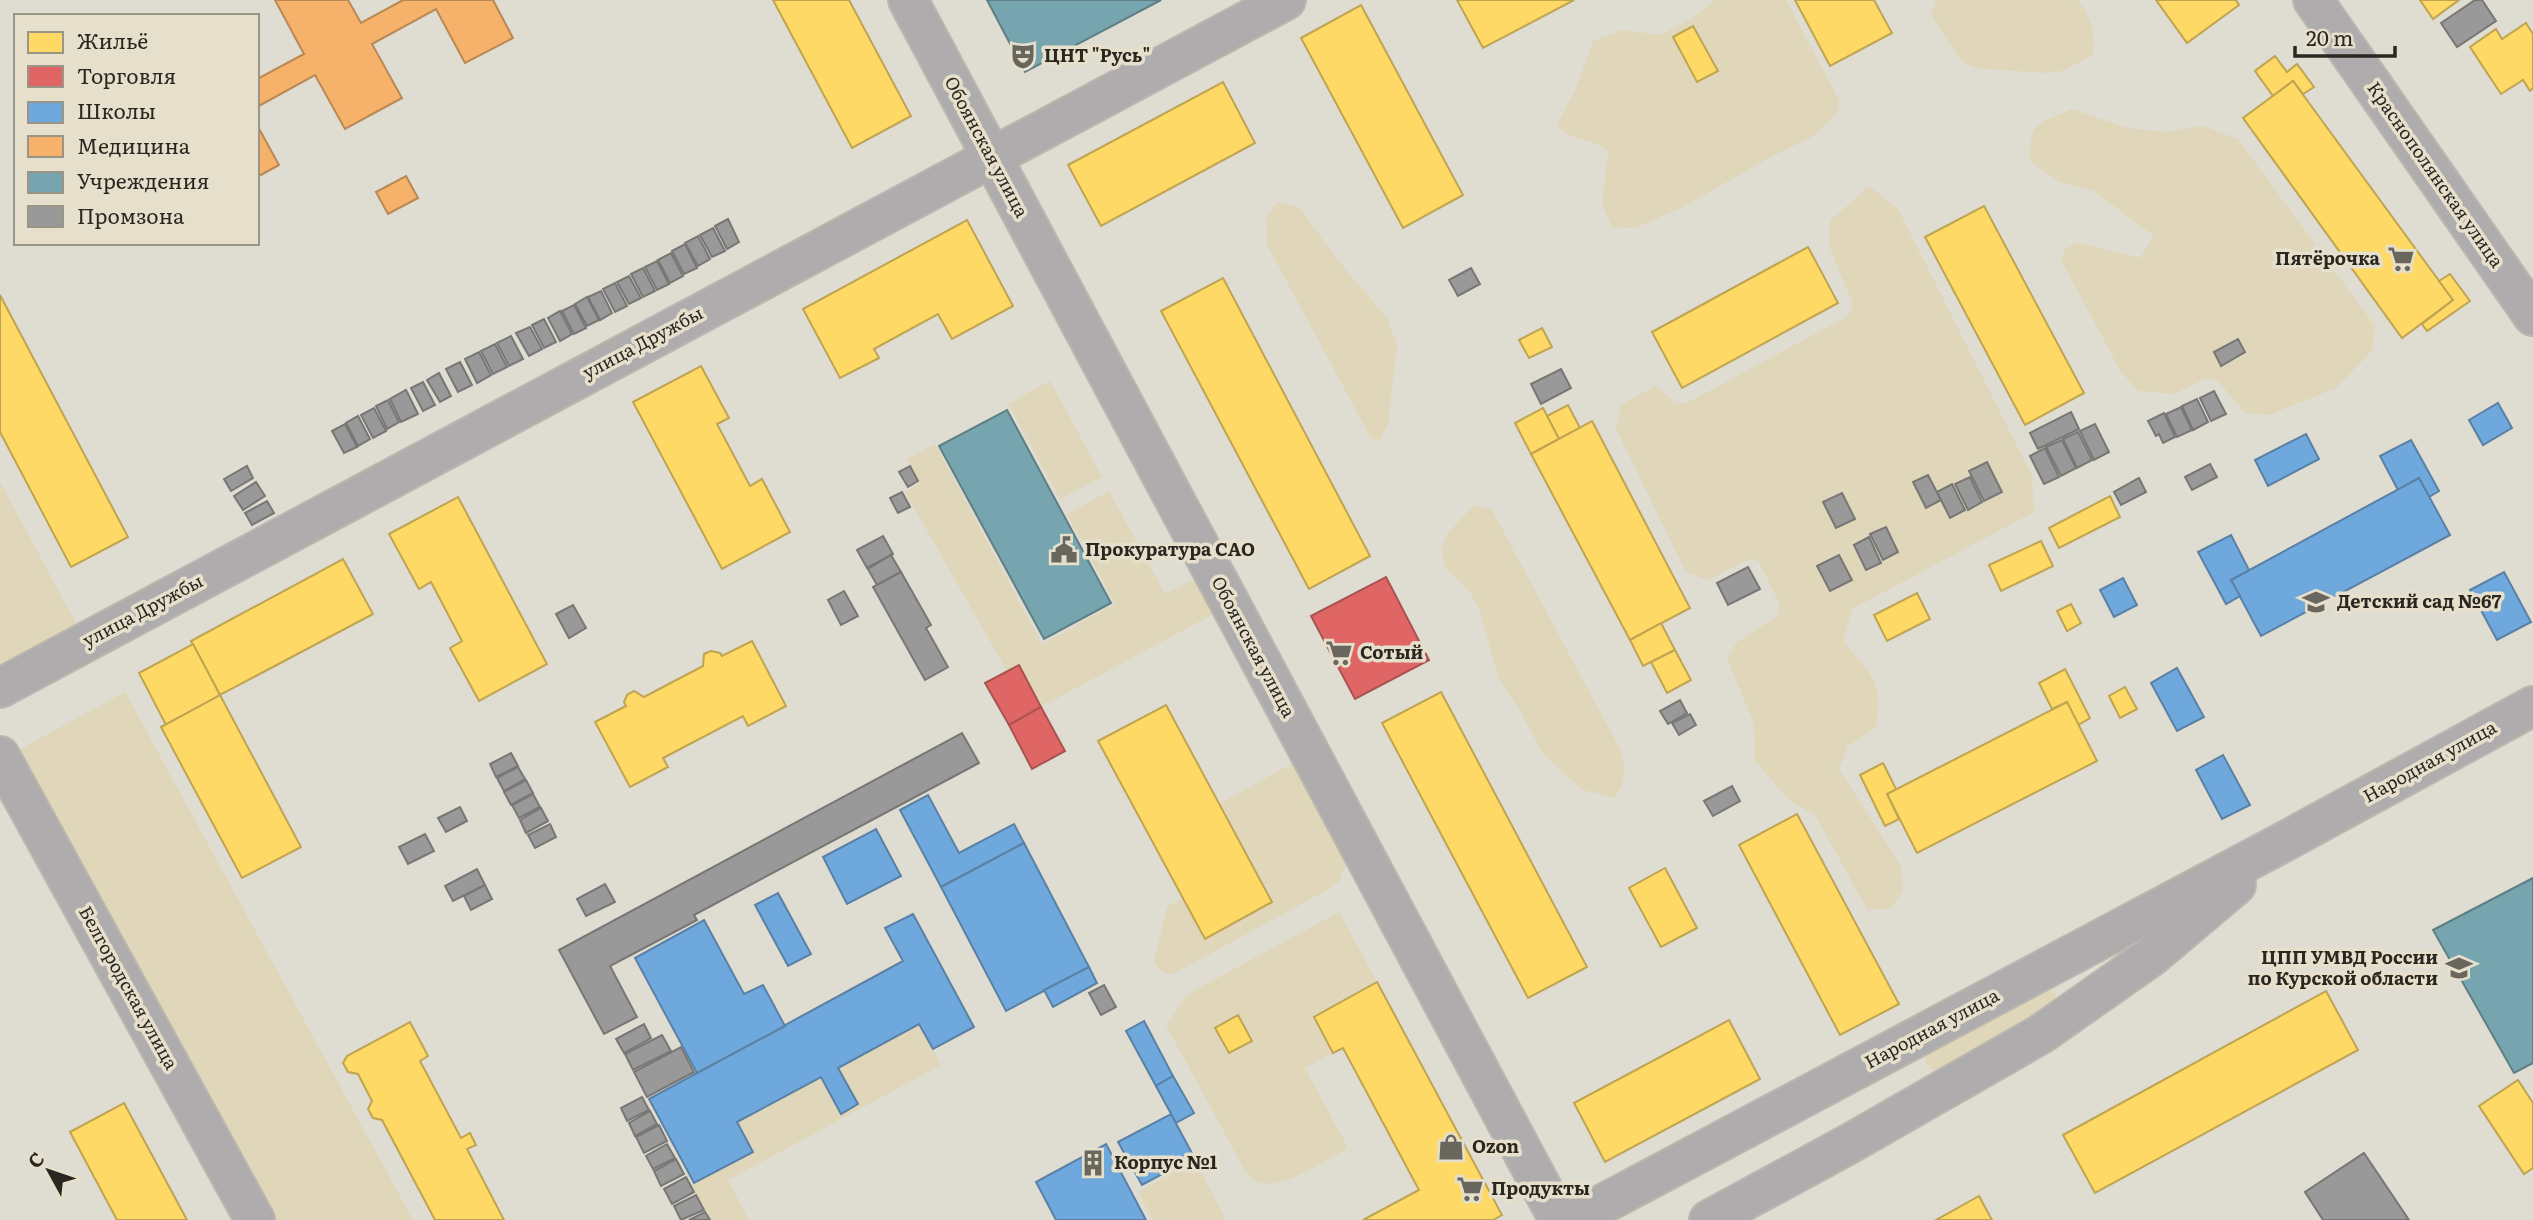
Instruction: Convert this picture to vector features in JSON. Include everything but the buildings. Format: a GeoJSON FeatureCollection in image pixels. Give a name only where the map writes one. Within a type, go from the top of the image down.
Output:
{"type":"FeatureCollection","features":[{"type":"Feature","properties":{"kind":"street","name":"Обоянская улица"},"geometry":{"type":"LineString","coordinates":[[908,0],[1559,1220]]}},
{"type":"Feature","properties":{"kind":"street","name":"улица Дружбы"},"geometry":{"type":"LineString","coordinates":[[0,688],[1286,0]]}},
{"type":"Feature","properties":{"kind":"street","name":"Краснополянская улица"},"geometry":{"type":"LineString","coordinates":[[2314,0],[2533,316]]}},
{"type":"Feature","properties":{"kind":"street","name":"Народная улица"},"geometry":{"type":"LineString","coordinates":[[1573,1220],[2291,838],[2533,705]]}},
{"type":"Feature","properties":{"kind":"street","name":"Белгородская улица"},"geometry":{"type":"LineString","coordinates":[[0,756],[255,1220]]}},
{"type":"Feature","properties":{"kind":"street","name":"Народная улица"},"geometry":{"type":"LineString","coordinates":[[1709,1220],[1837,1151],[2041,1034],[2152,957],[2291,838]]}},
{"type":"Feature","properties":{"kind":"shaded area"},"geometry":{"type":"Polygon","coordinates":[[[1715,0],[1786,0],[1839,100],[1838,113],[1812,137],[1681,208],[1635,228],[1612,227],[1602,204],[1608,152],[1595,143],[1569,135],[1557,125],[1575,90],[1593,41],[1622,30],[1661,35],[1696,16],[1715,0]]]}},
{"type":"Feature","properties":{"kind":"shaded area"},"geometry":{"type":"Polygon","coordinates":[[[1936,0],[2078,0],[2092,26],[2093,55],[2062,71],[2044,73],[1976,68],[1961,61],[1931,15],[1936,0]]]}},
{"type":"Feature","properties":{"kind":"shaded area"},"geometry":{"type":"Polygon","coordinates":[[[2072,109],[2127,128],[2165,132],[2203,126],[2238,139],[2375,326],[2372,351],[2336,388],[2269,415],[2245,413],[2217,380],[2205,379],[2174,394],[2138,391],[2121,372],[2061,260],[2066,248],[2078,243],[2140,258],[2154,236],[2094,191],[2059,182],[2030,161],[2032,138],[2038,126],[2072,109]]]}},
{"type":"Feature","properties":{"kind":"shaded area"},"geometry":{"type":"Polygon","coordinates":[[[1869,186],[1898,209],[2032,476],[2034,512],[1852,609],[1843,642],[1873,679],[1878,711],[1876,727],[1848,746],[1839,769],[1901,866],[1903,891],[1890,909],[1867,909],[1815,815],[1789,800],[1755,761],[1754,724],[1727,658],[1737,642],[1776,617],[1780,605],[1759,562],[1749,559],[1707,580],[1686,572],[1616,429],[1621,405],[1656,385],[1676,404],[1689,402],[1848,316],[1853,304],[1829,246],[1830,221],[1869,186]]]}},
{"type":"Feature","properties":{"kind":"shaded area"},"geometry":{"type":"Polygon","coordinates":[[[1277,202],[1299,207],[1337,259],[1387,318],[1397,344],[1388,425],[1379,440],[1371,438],[1267,245],[1266,217],[1277,202]]]}},
{"type":"Feature","properties":{"kind":"shaded area"},"geometry":{"type":"Polygon","coordinates":[[[1050,381],[1102,477],[1060,499],[1008,404],[1050,381]]]}},
{"type":"Feature","properties":{"kind":"shaded area"},"geometry":{"type":"Polygon","coordinates":[[[935,444],[1042,644],[1115,604],[1067,514],[1109,491],[1165,594],[1198,578],[1217,612],[1041,707],[1019,665],[1007,671],[905,492],[920,483],[907,459],[935,444]]]}},
{"type":"Feature","properties":{"kind":"shaded area"},"geometry":{"type":"Polygon","coordinates":[[[0,482],[81,633],[0,677],[0,482]]]}},
{"type":"Feature","properties":{"kind":"shaded area"},"geometry":{"type":"Polygon","coordinates":[[[1474,505],[1492,510],[1620,749],[1624,774],[1615,798],[1583,790],[1543,754],[1518,707],[1498,677],[1479,608],[1470,592],[1445,567],[1441,549],[1448,533],[1474,505]]]}},
{"type":"Feature","properties":{"kind":"shaded area"},"geometry":{"type":"Polygon","coordinates":[[[125,692],[413,1220],[267,1220],[13,753],[125,692]]]}},
{"type":"Feature","properties":{"kind":"shaded area"},"geometry":{"type":"Polygon","coordinates":[[[1299,760],[1348,858],[1340,880],[1329,889],[1173,974],[1161,971],[1154,961],[1167,907],[1183,898],[1205,938],[1272,902],[1219,804],[1299,760]]]}},
{"type":"Feature","properties":{"kind":"shaded area"},"geometry":{"type":"Polygon","coordinates":[[[1339,912],[1377,982],[1314,1016],[1333,1053],[1305,1068],[1348,1148],[1281,1182],[1261,1183],[1244,1169],[1166,1025],[1188,994],[1339,912]]]}},
{"type":"Feature","properties":{"kind":"shaded area"},"geometry":{"type":"Polygon","coordinates":[[[2048,989],[2056,995],[2057,1005],[1941,1072],[1931,1069],[1927,1064],[1925,1054],[2048,989]]]}},
{"type":"Feature","properties":{"kind":"shaded area"},"geometry":{"type":"Polygon","coordinates":[[[919,1024],[941,1065],[728,1180],[749,1220],[710,1220],[691,1185],[752,1152],[737,1122],[821,1077],[841,1113],[858,1105],[838,1068],[919,1024]]]}},
{"type":"Feature","properties":{"kind":"shaded area"},"geometry":{"type":"Polygon","coordinates":[[[1195,1161],[1226,1220],[1153,1220],[1138,1192],[1195,1161]]]}},
{"type":"Feature","properties":{"kind":"place","name":"ЦНТ \"Русь\""},"geometry":{"type":"Point","coordinates":[1023,56]}},
{"type":"Feature","properties":{"kind":"place","name":"Пятёрочка"},"geometry":{"type":"Point","coordinates":[2401,259]}},
{"type":"Feature","properties":{"kind":"place","name":"Прокуратура САО"},"geometry":{"type":"Point","coordinates":[1064,550]}},
{"type":"Feature","properties":{"kind":"place","name":"Детский сад №67"},"geometry":{"type":"Point","coordinates":[2316,602]}},
{"type":"Feature","properties":{"kind":"place","name":"Сотый"},"geometry":{"type":"Point","coordinates":[1339,653]}},
{"type":"Feature","properties":{"kind":"place","name":"ЦПП УМВД России по Курской области"},"geometry":{"type":"Point","coordinates":[2459,968]}},
{"type":"Feature","properties":{"kind":"place","name":"Ozon"},"geometry":{"type":"Point","coordinates":[1451,1147]}},
{"type":"Feature","properties":{"kind":"place","name":"Корпус №1"},"geometry":{"type":"Point","coordinates":[1093,1163]}},
{"type":"Feature","properties":{"kind":"place","name":"Продукты"},"geometry":{"type":"Point","coordinates":[1470,1189]}}]}
